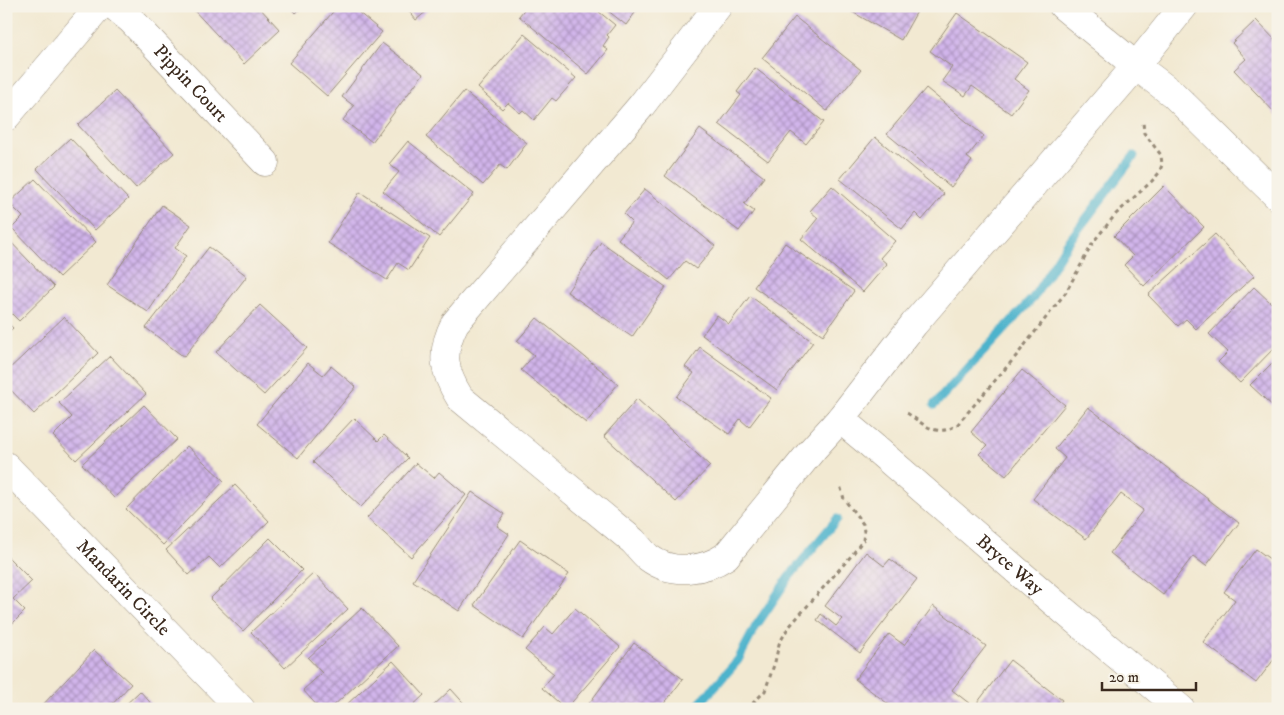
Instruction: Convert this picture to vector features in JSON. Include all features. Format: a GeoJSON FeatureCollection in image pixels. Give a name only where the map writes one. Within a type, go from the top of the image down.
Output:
{"type":"FeatureCollection","features":[{"type":"Feature","properties":{"kind":"street"},"geometry":{"type":"LineString","coordinates":[[6,117],[100,6]]}},
{"type":"Feature","properties":{"kind":"street","name":"Pippin Court"},"geometry":{"type":"LineString","coordinates":[[114,6],[131,20],[265,162]]}},
{"type":"Feature","properties":{"kind":"street"},"geometry":{"type":"LineString","coordinates":[[718,6],[641,106],[455,323],[450,333],[445,354],[446,367],[452,385],[460,398],[626,535],[649,558],[661,564],[690,569],[706,566],[726,556],[840,420],[914,324],[1136,66],[1184,6]]}},
{"type":"Feature","properties":{"kind":"street"},"geometry":{"type":"LineString","coordinates":[[1063,6],[1173,94],[1278,197]]}},
{"type":"Feature","properties":{"kind":"street","name":"Bryce Way"},"geometry":{"type":"LineString","coordinates":[[840,420],[1182,709]]}},
{"type":"Feature","properties":{"kind":"street","name":"Mandarin Circle"},"geometry":{"type":"LineString","coordinates":[[6,466],[242,709]]}},
{"type":"Feature","properties":{"kind":"path"},"geometry":{"type":"LineString","coordinates":[[907,413],[930,429],[949,430],[957,425],[1017,355],[1066,292],[1094,241],[1116,214],[1159,173],[1162,165],[1161,155],[1144,133],[1143,122]]}},
{"type":"Feature","properties":{"kind":"path"},"geometry":{"type":"LineString","coordinates":[[747,709],[765,691],[779,644],[788,628],[863,540],[863,524],[844,499],[840,485]]}},
{"type":"Feature","properties":{"kind":"building"},"geometry":{"type":"Polygon","coordinates":[[[190,6],[258,6],[280,30],[244,64],[190,6]]]}},
{"type":"Feature","properties":{"kind":"building"},"geometry":{"type":"Polygon","coordinates":[[[289,6],[303,6],[295,13],[289,6]]]}},
{"type":"Feature","properties":{"kind":"building"},"geometry":{"type":"Polygon","coordinates":[[[338,6],[351,6],[382,32],[327,96],[289,63],[338,6]]]}},
{"type":"Feature","properties":{"kind":"building"},"geometry":{"type":"Polygon","coordinates":[[[405,6],[433,6],[416,20],[405,6]]]}},
{"type":"Feature","properties":{"kind":"building"},"geometry":{"type":"Polygon","coordinates":[[[527,6],[592,6],[615,25],[607,35],[609,37],[603,46],[608,50],[588,74],[519,16],[527,6]]]}},
{"type":"Feature","properties":{"kind":"building"},"geometry":{"type":"Polygon","coordinates":[[[602,6],[640,6],[626,25],[602,6]]]}},
{"type":"Feature","properties":{"kind":"building"},"geometry":{"type":"Polygon","coordinates":[[[842,6],[920,6],[901,40],[842,6]]]}},
{"type":"Feature","properties":{"kind":"building"},"geometry":{"type":"Polygon","coordinates":[[[957,13],[1027,62],[1014,79],[1029,90],[1011,114],[972,86],[965,96],[942,81],[952,67],[930,51],[957,13]]]}},
{"type":"Feature","properties":{"kind":"building"},"geometry":{"type":"Polygon","coordinates":[[[795,17],[861,70],[827,111],[762,58],[795,17]]]}},
{"type":"Feature","properties":{"kind":"building"},"geometry":{"type":"Polygon","coordinates":[[[1256,20],[1278,43],[1278,116],[1234,70],[1246,59],[1232,43],[1256,20]]]}},
{"type":"Feature","properties":{"kind":"building"},"geometry":{"type":"Polygon","coordinates":[[[524,34],[576,78],[556,101],[552,98],[534,120],[523,110],[520,113],[508,103],[502,109],[478,88],[524,34]]]}},
{"type":"Feature","properties":{"kind":"building"},"geometry":{"type":"Polygon","coordinates":[[[382,43],[423,74],[372,142],[343,120],[354,106],[342,97],[382,43]]]}},
{"type":"Feature","properties":{"kind":"building"},"geometry":{"type":"Polygon","coordinates":[[[755,68],[824,122],[806,144],[791,132],[768,161],[719,124],[741,95],[737,92],[755,68]]]}},
{"type":"Feature","properties":{"kind":"building"},"geometry":{"type":"Polygon","coordinates":[[[926,88],[984,136],[967,157],[972,161],[951,187],[887,134],[926,88]]]}},
{"type":"Feature","properties":{"kind":"building"},"geometry":{"type":"Polygon","coordinates":[[[115,91],[174,153],[136,188],[78,125],[115,91]]]}},
{"type":"Feature","properties":{"kind":"building"},"geometry":{"type":"Polygon","coordinates":[[[464,91],[527,143],[507,170],[500,165],[483,185],[426,137],[464,91]]]}},
{"type":"Feature","properties":{"kind":"building"},"geometry":{"type":"Polygon","coordinates":[[[700,129],[764,177],[744,204],[754,211],[739,231],[665,176],[700,129]]]}},
{"type":"Feature","properties":{"kind":"building"},"geometry":{"type":"Polygon","coordinates":[[[875,137],[944,194],[922,220],[915,213],[902,229],[840,179],[875,137]]]}},
{"type":"Feature","properties":{"kind":"building"},"geometry":{"type":"Polygon","coordinates":[[[70,138],[128,199],[95,230],[37,169],[70,138]]]}},
{"type":"Feature","properties":{"kind":"building"},"geometry":{"type":"Polygon","coordinates":[[[408,141],[474,194],[439,237],[383,191],[399,172],[389,164],[408,141]]]}},
{"type":"Feature","properties":{"kind":"building"},"geometry":{"type":"Polygon","coordinates":[[[35,179],[96,242],[59,277],[12,228],[23,217],[9,203],[35,179]]]}},
{"type":"Feature","properties":{"kind":"building"},"geometry":{"type":"Polygon","coordinates":[[[832,186],[895,241],[880,258],[887,264],[863,292],[801,239],[818,218],[810,211],[832,186]]]}},
{"type":"Feature","properties":{"kind":"building"},"geometry":{"type":"Polygon","coordinates":[[[1164,186],[1204,227],[1144,286],[1124,265],[1133,256],[1114,236],[1164,186]]]}},
{"type":"Feature","properties":{"kind":"building"},"geometry":{"type":"Polygon","coordinates":[[[645,189],[715,246],[696,269],[685,261],[669,280],[618,239],[632,222],[624,214],[645,189]]]}},
{"type":"Feature","properties":{"kind":"building"},"geometry":{"type":"Polygon","coordinates":[[[360,192],[430,238],[409,270],[398,263],[387,280],[328,243],[360,192]]]}},
{"type":"Feature","properties":{"kind":"building"},"geometry":{"type":"Polygon","coordinates":[[[162,205],[191,225],[175,248],[186,256],[148,312],[107,285],[162,205]]]}},
{"type":"Feature","properties":{"kind":"building"},"geometry":{"type":"Polygon","coordinates":[[[1215,234],[1254,276],[1196,329],[1186,319],[1178,326],[1148,295],[1215,234]]]}},
{"type":"Feature","properties":{"kind":"building"},"geometry":{"type":"Polygon","coordinates":[[[6,237],[54,287],[19,321],[6,308],[6,237]]]}},
{"type":"Feature","properties":{"kind":"building"},"geometry":{"type":"Polygon","coordinates":[[[601,242],[666,287],[632,337],[567,292],[601,242]]]}},
{"type":"Feature","properties":{"kind":"building"},"geometry":{"type":"Polygon","coordinates":[[[785,243],[854,291],[823,335],[754,287],[785,243]]]}},
{"type":"Feature","properties":{"kind":"building"},"geometry":{"type":"Polygon","coordinates":[[[209,247],[247,276],[184,357],[146,328],[209,247]]]}},
{"type":"Feature","properties":{"kind":"building"},"geometry":{"type":"Polygon","coordinates":[[[1254,287],[1271,303],[1278,296],[1278,344],[1240,383],[1218,362],[1228,352],[1209,334],[1254,287]]]}},
{"type":"Feature","properties":{"kind":"building"},"geometry":{"type":"Polygon","coordinates":[[[750,296],[813,342],[777,390],[702,335],[717,315],[729,324],[750,296]]]}},
{"type":"Feature","properties":{"kind":"building"},"geometry":{"type":"Polygon","coordinates":[[[260,305],[307,348],[264,395],[216,352],[260,305]]]}},
{"type":"Feature","properties":{"kind":"building"},"geometry":{"type":"Polygon","coordinates":[[[64,317],[98,353],[34,414],[6,385],[6,372],[64,317]]]}},
{"type":"Feature","properties":{"kind":"building"},"geometry":{"type":"Polygon","coordinates":[[[537,318],[618,384],[586,423],[521,370],[534,355],[517,341],[537,318]]]}},
{"type":"Feature","properties":{"kind":"building"},"geometry":{"type":"Polygon","coordinates":[[[6,321],[13,328],[6,335],[6,321]]]}},
{"type":"Feature","properties":{"kind":"building"},"geometry":{"type":"Polygon","coordinates":[[[700,347],[771,398],[749,427],[740,419],[729,434],[676,397],[694,373],[685,367],[700,347]]]}},
{"type":"Feature","properties":{"kind":"building"},"geometry":{"type":"Polygon","coordinates":[[[110,356],[146,394],[76,460],[53,436],[72,417],[59,403],[110,356]]]}},
{"type":"Feature","properties":{"kind":"building"},"geometry":{"type":"Polygon","coordinates":[[[1278,357],[1278,411],[1250,385],[1278,357]]]}},
{"type":"Feature","properties":{"kind":"building"},"geometry":{"type":"Polygon","coordinates":[[[308,363],[323,375],[331,366],[356,387],[298,458],[257,424],[308,363]]]}},
{"type":"Feature","properties":{"kind":"building"},"geometry":{"type":"Polygon","coordinates":[[[1022,370],[1065,405],[1006,476],[979,454],[987,446],[971,432],[1022,370]]]}},
{"type":"Feature","properties":{"kind":"building"},"geometry":{"type":"Polygon","coordinates":[[[637,399],[710,466],[676,502],[604,436],[637,399]]]}},
{"type":"Feature","properties":{"kind":"building"},"geometry":{"type":"Polygon","coordinates":[[[144,405],[177,439],[114,498],[82,464],[144,405]]]}},
{"type":"Feature","properties":{"kind":"building"},"geometry":{"type":"Polygon","coordinates":[[[1088,407],[1239,523],[1206,566],[1193,556],[1163,595],[1110,553],[1143,510],[1121,494],[1086,539],[1033,499],[1065,458],[1055,449],[1088,407]]]}},
{"type":"Feature","properties":{"kind":"building"},"geometry":{"type":"Polygon","coordinates":[[[354,418],[378,441],[384,435],[408,458],[361,507],[313,462],[354,418]]]}},
{"type":"Feature","properties":{"kind":"building"},"geometry":{"type":"Polygon","coordinates":[[[187,446],[224,481],[163,545],[126,509],[187,446]]]}},
{"type":"Feature","properties":{"kind":"building"},"geometry":{"type":"Polygon","coordinates":[[[416,463],[434,478],[439,472],[466,495],[411,557],[367,518],[416,463]]]}},
{"type":"Feature","properties":{"kind":"building"},"geometry":{"type":"Polygon","coordinates":[[[235,485],[269,521],[220,568],[209,557],[189,575],[166,550],[235,485]]]}},
{"type":"Feature","properties":{"kind":"building"},"geometry":{"type":"Polygon","coordinates":[[[472,492],[505,514],[497,526],[509,534],[459,611],[413,581],[472,492]]]}},
{"type":"Feature","properties":{"kind":"building"},"geometry":{"type":"Polygon","coordinates":[[[270,538],[302,570],[243,631],[210,599],[270,538]]]}},
{"type":"Feature","properties":{"kind":"building"},"geometry":{"type":"Polygon","coordinates":[[[520,540],[569,574],[523,639],[474,605],[520,540]]]}},
{"type":"Feature","properties":{"kind":"building"},"geometry":{"type":"Polygon","coordinates":[[[1256,549],[1278,565],[1278,654],[1256,683],[1203,642],[1235,600],[1224,592],[1256,549]]]}},
{"type":"Feature","properties":{"kind":"building"},"geometry":{"type":"Polygon","coordinates":[[[866,552],[884,566],[890,559],[917,579],[860,653],[817,620],[821,614],[836,626],[842,619],[825,606],[866,552]]]}},
{"type":"Feature","properties":{"kind":"building"},"geometry":{"type":"Polygon","coordinates":[[[8,557],[32,581],[13,599],[25,611],[6,630],[6,558],[8,557]]]}},
{"type":"Feature","properties":{"kind":"building"},"geometry":{"type":"Polygon","coordinates":[[[314,573],[348,609],[285,668],[251,632],[314,573]]]}},
{"type":"Feature","properties":{"kind":"building"},"geometry":{"type":"Polygon","coordinates":[[[933,606],[986,646],[952,690],[974,707],[1010,660],[1062,700],[1056,709],[895,709],[855,679],[889,634],[904,645],[933,606]]]}},
{"type":"Feature","properties":{"kind":"building"},"geometry":{"type":"Polygon","coordinates":[[[362,608],[398,646],[330,709],[320,709],[303,690],[322,673],[308,658],[362,608]]]}},
{"type":"Feature","properties":{"kind":"building"},"geometry":{"type":"Polygon","coordinates":[[[575,608],[620,647],[566,709],[542,688],[554,674],[525,650],[545,627],[553,634],[575,608]]]}},
{"type":"Feature","properties":{"kind":"building"},"geometry":{"type":"Polygon","coordinates":[[[634,643],[683,679],[660,709],[585,709],[634,643]]]}},
{"type":"Feature","properties":{"kind":"building"},"geometry":{"type":"Polygon","coordinates":[[[94,650],[131,684],[108,709],[39,709],[94,650]]]}},
{"type":"Feature","properties":{"kind":"building"},"geometry":{"type":"Polygon","coordinates":[[[393,661],[424,695],[409,709],[342,709],[393,661]]]}},
{"type":"Feature","properties":{"kind":"building"},"geometry":{"type":"Polygon","coordinates":[[[451,689],[469,709],[430,709],[451,689]]]}},
{"type":"Feature","properties":{"kind":"building"},"geometry":{"type":"Polygon","coordinates":[[[140,691],[156,709],[121,709],[140,691]]]}},
{"type":"Feature","properties":{"kind":"waterway"},"geometry":{"type":"LineString","coordinates":[[934,405],[1033,298],[1067,244],[1134,156]]}},
{"type":"Feature","properties":{"kind":"waterway"},"geometry":{"type":"LineString","coordinates":[[695,709],[738,660],[756,626],[789,577],[837,519]]}}]}
